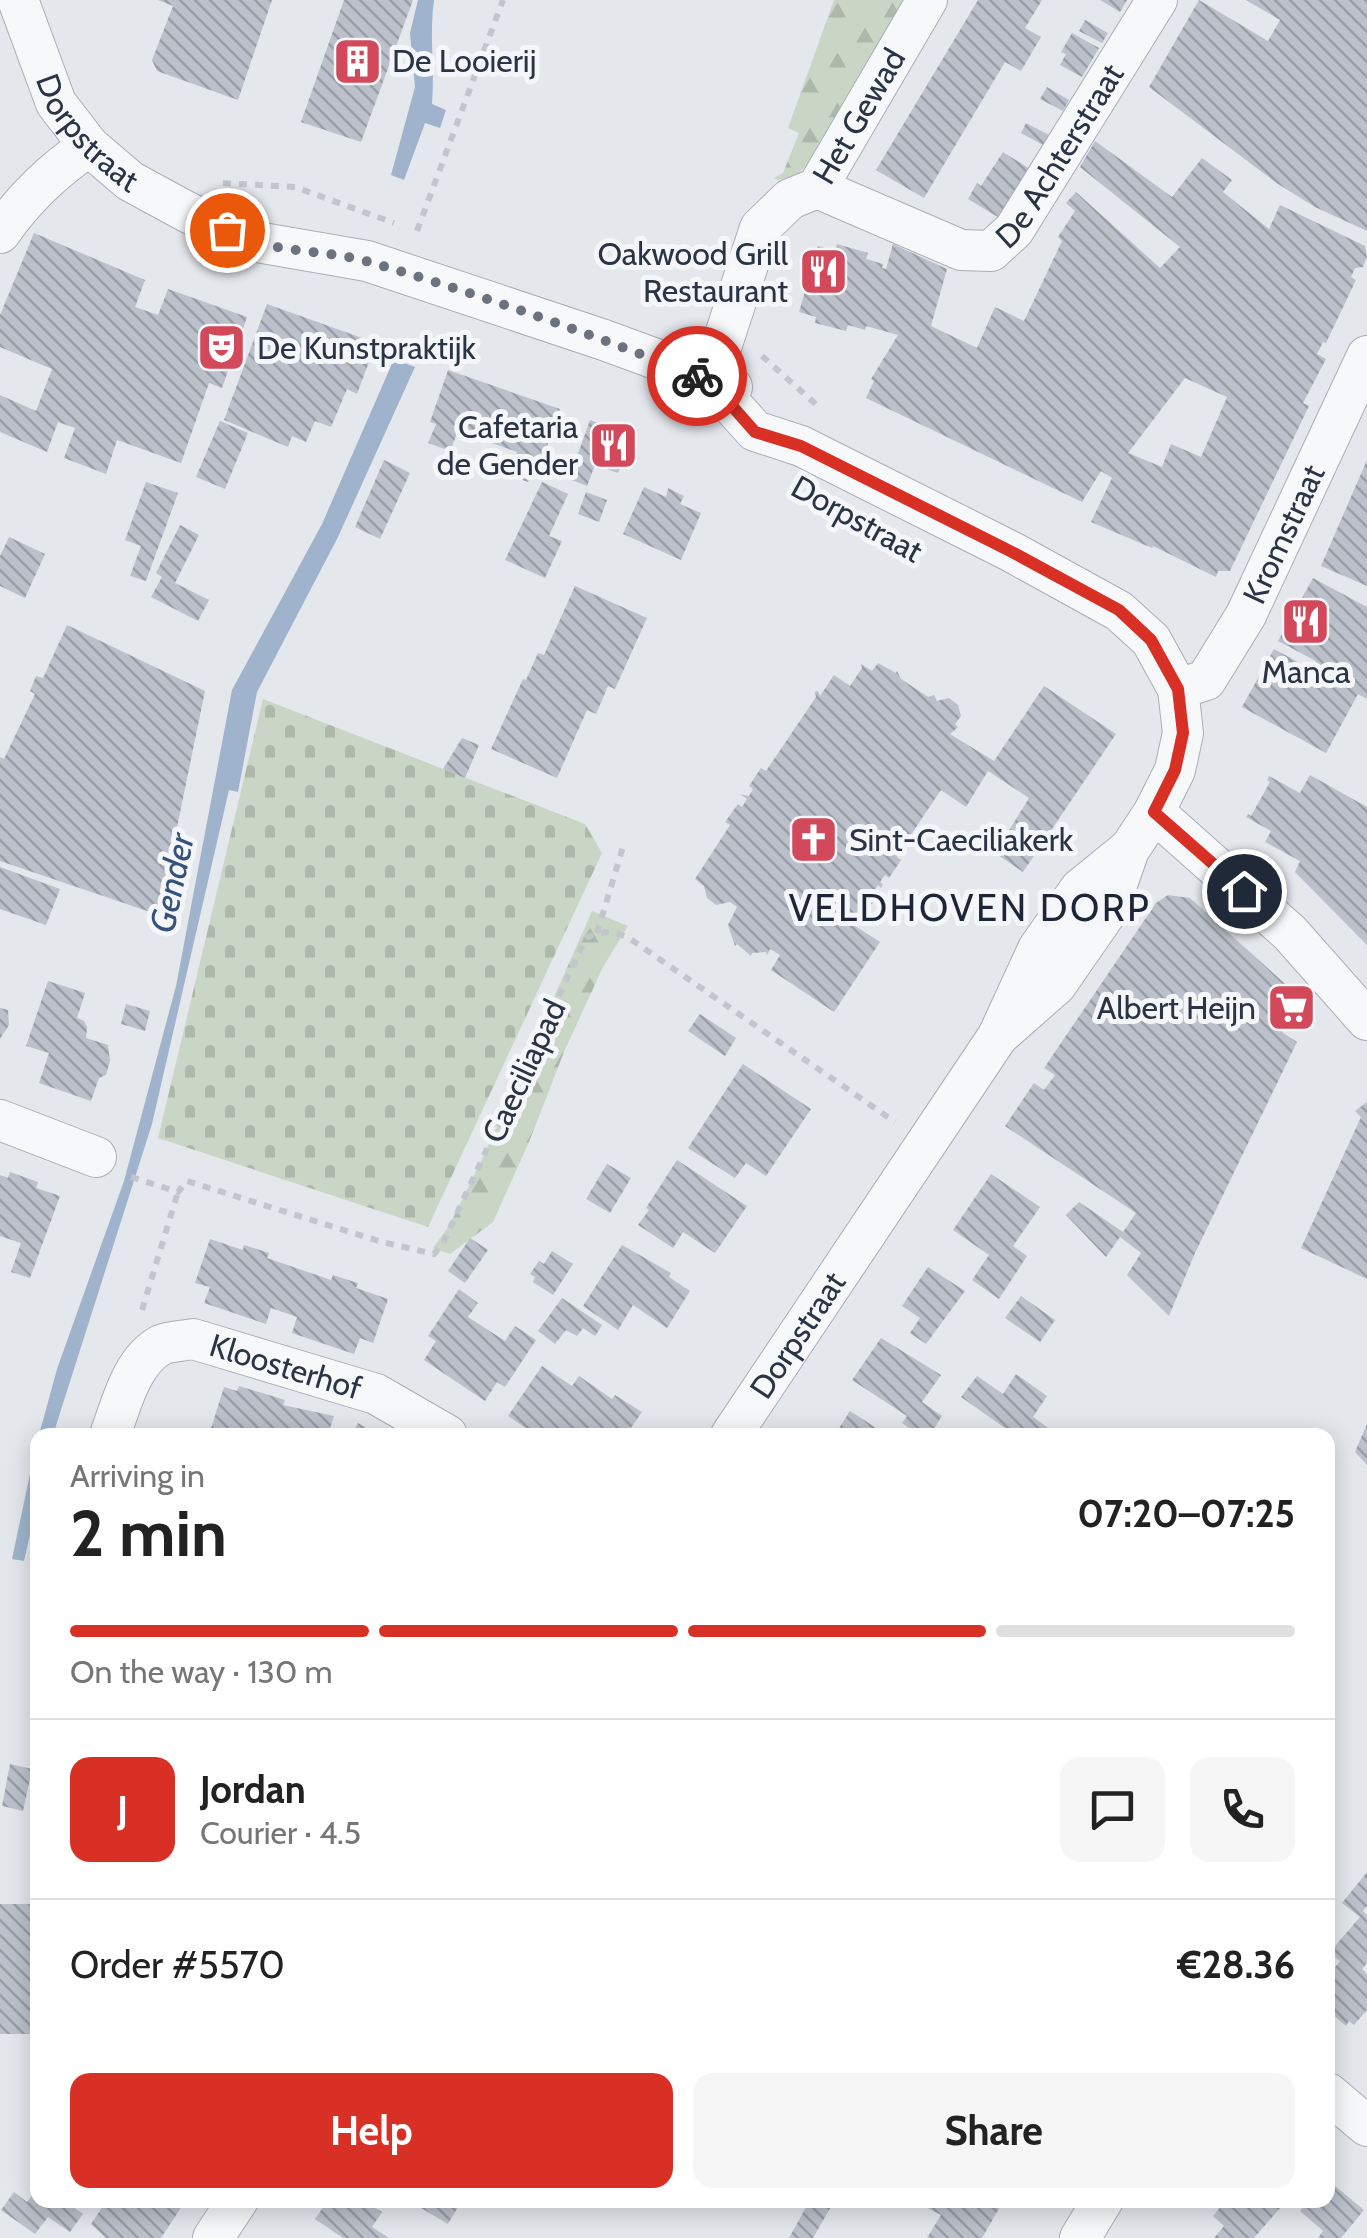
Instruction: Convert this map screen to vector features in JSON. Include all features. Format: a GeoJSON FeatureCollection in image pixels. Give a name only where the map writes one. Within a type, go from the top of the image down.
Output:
{"type":"FeatureCollection","features":[{"type":"Feature","properties":{"kind":"street","name":"Dorpstraat"},"geometry":{"type":"LineString","coordinates":[[18,0],[18,58],[90,146],[130,181],[245,240],[367,261],[750,392],[779,415],[801,446],[1119,610],[1151,640],[1178,689],[1183,733],[1175,770],[1154,812],[1129,850],[1080,889],[1038,950],[998,1036],[736,1428]]}},
{"type":"Feature","properties":{"kind":"street"},"geometry":{"type":"LineString","coordinates":[[18,58],[43,0]]}},
{"type":"Feature","properties":{"kind":"street","name":"Het Gewad"},"geometry":{"type":"LineString","coordinates":[[710,381],[760,228],[790,200],[817,188],[927,0]]}},
{"type":"Feature","properties":{"kind":"street","name":"De Achterstraat"},"geometry":{"type":"LineString","coordinates":[[817,188],[961,250],[991,251],[1014,230],[1157,0]]}},
{"type":"Feature","properties":{"kind":"street"},"geometry":{"type":"LineString","coordinates":[[0,233],[20,204],[59,167],[90,146]]}},
{"type":"Feature","properties":{"kind":"street","name":"Kromstraat"},"geometry":{"type":"LineString","coordinates":[[1178,689],[1206,680],[1246,614],[1367,356]]}},
{"type":"Feature","properties":{"kind":"street"},"geometry":{"type":"LineString","coordinates":[[1154,812],[1290,932],[1367,1020]]}},
{"type":"Feature","properties":{"kind":"street"},"geometry":{"type":"LineString","coordinates":[[0,1120],[96,1157]]}},
{"type":"Feature","properties":{"kind":"street","name":"Kloosterhof"},"geometry":{"type":"LineString","coordinates":[[147,1357],[162,1344],[193,1339],[376,1394],[435,1428]]}},
{"type":"Feature","properties":{"kind":"street"},"geometry":{"type":"LineString","coordinates":[[113,1428],[132,1379],[147,1357]]}},
{"type":"Feature","properties":{"kind":"street"},"geometry":{"type":"LineString","coordinates":[[1335,2098],[1367,2126]]}},
{"type":"Feature","properties":{"kind":"street"},"geometry":{"type":"LineString","coordinates":[[214,2238],[233,2208]]}},
{"type":"Feature","properties":{"kind":"street"},"geometry":{"type":"LineString","coordinates":[[1080,2238],[1098,2208]]}},
{"type":"Feature","properties":{"kind":"path"},"geometry":{"type":"LineString","coordinates":[[417,231],[503,0]]}},
{"type":"Feature","properties":{"kind":"path"},"geometry":{"type":"LineString","coordinates":[[623,847],[597,932],[614,931],[629,938],[895,1122]]}},
{"type":"Feature","properties":{"kind":"path","name":"Caeciliapad"},"geometry":{"type":"LineString","coordinates":[[140,1180],[178,1192],[188,1181],[382,1242],[434,1254],[444,1243],[586,938],[597,932]]}},
{"type":"Feature","properties":{"kind":"path"},"geometry":{"type":"LineString","coordinates":[[147,1357],[136,1329],[178,1192]]}},
{"type":"Feature","properties":{"kind":"green space"},"geometry":{"type":"Polygon","coordinates":[[[834,0],[911,0],[832,133],[798,175],[778,180],[774,178],[783,173],[799,133],[788,128],[834,0]]]}},
{"type":"Feature","properties":{"kind":"green space"},"geometry":{"type":"Polygon","coordinates":[[[263,699],[585,824],[602,853],[428,1227],[158,1138],[263,699]]]}},
{"type":"Feature","properties":{"kind":"green space"},"geometry":{"type":"Polygon","coordinates":[[[592,911],[628,926],[603,967],[564,1052],[493,1222],[450,1254],[433,1248],[449,1226],[487,1149],[592,911]]]}},
{"type":"Feature","properties":{"kind":"water"},"geometry":{"type":"Polygon","coordinates":[[[418,0],[434,0],[432,104],[446,110],[440,128],[425,123],[404,180],[391,175],[415,87],[410,33],[418,0]]]}},
{"type":"Feature","properties":{"kind":"water"},"geometry":{"type":"Polygon","coordinates":[[[394,359],[415,367],[338,537],[257,692],[238,792],[229,790],[152,1124],[55,1428],[41,1428],[57,1369],[124,1181],[176,986],[232,690],[322,524],[394,359]]]}},
{"type":"Feature","properties":{"kind":"water"},"geometry":{"type":"Polygon","coordinates":[[[30,1474],[30,1534],[24,1561],[12,1559],[30,1474]]]}},
{"type":"Feature","properties":{"kind":"building"},"geometry":{"type":"Polygon","coordinates":[[[158,0],[272,0],[238,100],[157,71],[152,60],[173,6],[158,0]]]}},
{"type":"Feature","properties":{"kind":"building","name":"De Looierij"},"geometry":{"type":"Polygon","coordinates":[[[344,0],[413,0],[361,142],[301,122],[344,0]]]}},
{"type":"Feature","properties":{"kind":"building"},"geometry":{"type":"Polygon","coordinates":[[[978,0],[1042,0],[1025,28],[1041,37],[1021,71],[1005,62],[924,198],[876,170],[978,0]]]}},
{"type":"Feature","properties":{"kind":"building"},"geometry":{"type":"Polygon","coordinates":[[[1100,0],[1127,0],[1120,12],[1100,0]]]}},
{"type":"Feature","properties":{"kind":"building"},"geometry":{"type":"Polygon","coordinates":[[[1199,0],[1268,41],[1280,20],[1246,0],[1367,0],[1367,231],[1315,207],[1278,184],[1149,87],[1199,0]]]}},
{"type":"Feature","properties":{"kind":"building"},"geometry":{"type":"Polygon","coordinates":[[[1085,20],[1108,33],[1102,43],[1079,31],[1085,20]]]}},
{"type":"Feature","properties":{"kind":"building"},"geometry":{"type":"Polygon","coordinates":[[[1072,33],[1099,48],[1082,77],[1060,65],[1066,54],[1061,52],[1072,33]]]}},
{"type":"Feature","properties":{"kind":"building"},"geometry":{"type":"Polygon","coordinates":[[[1047,87],[1069,100],[1063,111],[1040,99],[1047,87]]]}},
{"type":"Feature","properties":{"kind":"building"},"geometry":{"type":"Polygon","coordinates":[[[1026,123],[1049,135],[1043,145],[1021,133],[1026,123]]]}},
{"type":"Feature","properties":{"kind":"building"},"geometry":{"type":"Polygon","coordinates":[[[1095,141],[1172,197],[1202,158],[1232,180],[1223,192],[1269,229],[1280,205],[1365,246],[1367,257],[1363,267],[1355,268],[1351,277],[1356,280],[1317,354],[1326,359],[1303,403],[1309,406],[1230,571],[1218,571],[1216,577],[1153,546],[1091,522],[1112,478],[1101,471],[1082,502],[866,398],[874,381],[871,379],[898,335],[866,326],[865,330],[848,325],[846,331],[815,323],[816,317],[799,312],[818,246],[835,251],[837,244],[868,253],[866,259],[883,264],[886,269],[893,244],[947,269],[931,326],[977,348],[995,307],[1024,321],[1062,241],[1058,237],[1075,211],[1066,203],[1076,192],[1160,268],[1180,247],[1080,167],[1095,141]],[[1185,378],[1128,453],[1162,467],[1171,444],[1201,457],[1227,397],[1185,378]]]}},
{"type":"Feature","properties":{"kind":"building"},"geometry":{"type":"Polygon","coordinates":[[[1003,152],[1030,169],[1001,219],[968,199],[1003,152]]]}},
{"type":"Feature","properties":{"kind":"building"},"geometry":{"type":"Polygon","coordinates":[[[34,233],[145,280],[135,307],[158,315],[168,289],[247,317],[222,388],[209,383],[181,463],[117,440],[106,474],[64,458],[75,428],[58,422],[47,452],[0,432],[0,395],[36,411],[52,369],[0,347],[0,315],[34,233]]]}},
{"type":"Feature","properties":{"kind":"building"},"geometry":{"type":"Polygon","coordinates":[[[267,304],[376,343],[357,394],[347,389],[331,427],[315,421],[306,442],[292,436],[288,447],[224,420],[267,304]]]}},
{"type":"Feature","properties":{"kind":"building"},"geometry":{"type":"Polygon","coordinates":[[[448,370],[560,409],[542,461],[536,459],[528,482],[509,475],[517,452],[458,431],[450,451],[428,443],[436,424],[430,422],[448,370]]]}},
{"type":"Feature","properties":{"kind":"building"},"geometry":{"type":"Polygon","coordinates":[[[590,420],[631,435],[618,473],[595,465],[587,486],[569,479],[590,420]]]}},
{"type":"Feature","properties":{"kind":"building"},"geometry":{"type":"Polygon","coordinates":[[[220,421],[248,433],[225,489],[196,477],[220,421]]]}},
{"type":"Feature","properties":{"kind":"building"},"geometry":{"type":"Polygon","coordinates":[[[384,460],[410,473],[380,539],[355,527],[384,460]]]}},
{"type":"Feature","properties":{"kind":"building"},"geometry":{"type":"Polygon","coordinates":[[[1367,460],[1367,586],[1321,566],[1367,460]]]}},
{"type":"Feature","properties":{"kind":"building"},"geometry":{"type":"Polygon","coordinates":[[[146,482],[178,493],[146,581],[130,576],[141,546],[125,540],[146,482]]]}},
{"type":"Feature","properties":{"kind":"building"},"geometry":{"type":"Polygon","coordinates":[[[542,482],[568,494],[549,536],[562,541],[545,578],[505,560],[542,482]]]}},
{"type":"Feature","properties":{"kind":"building"},"geometry":{"type":"Polygon","coordinates":[[[644,487],[666,497],[668,488],[684,496],[680,504],[701,513],[681,560],[623,534],[644,487]]]}},
{"type":"Feature","properties":{"kind":"building"},"geometry":{"type":"Polygon","coordinates":[[[586,492],[607,500],[599,522],[578,514],[586,492]]]}},
{"type":"Feature","properties":{"kind":"building"},"geometry":{"type":"Polygon","coordinates":[[[180,525],[199,535],[175,583],[209,600],[198,621],[151,597],[162,577],[156,573],[180,525]]]}},
{"type":"Feature","properties":{"kind":"building"},"geometry":{"type":"Polygon","coordinates":[[[9,537],[45,554],[25,598],[0,586],[0,556],[9,537]]]}},
{"type":"Feature","properties":{"kind":"building"},"geometry":{"type":"Polygon","coordinates":[[[1313,578],[1367,607],[1367,699],[1358,694],[1326,753],[1242,707],[1274,649],[1311,669],[1314,665],[1316,661],[1278,641],[1313,578]]]}},
{"type":"Feature","properties":{"kind":"building"},"geometry":{"type":"Polygon","coordinates":[[[575,586],[647,618],[615,689],[608,686],[596,714],[587,710],[557,778],[491,749],[523,679],[526,680],[538,653],[544,655],[575,586]]]}},
{"type":"Feature","properties":{"kind":"building"},"geometry":{"type":"Polygon","coordinates":[[[67,625],[205,691],[159,915],[0,861],[0,757],[4,759],[35,694],[30,691],[36,676],[43,678],[67,625]]]}},
{"type":"Feature","properties":{"kind":"building","name":"Sint-Caeciliakerk"},"geometry":{"type":"Polygon","coordinates":[[[878,663],[897,671],[901,679],[928,697],[934,695],[937,701],[949,698],[958,705],[958,727],[950,734],[994,761],[1044,686],[1116,734],[1023,872],[995,853],[1029,798],[988,771],[966,807],[941,790],[904,845],[906,851],[902,849],[897,857],[901,860],[889,878],[885,875],[880,882],[881,888],[878,885],[873,893],[877,896],[865,914],[861,911],[852,924],[880,942],[834,1012],[771,970],[780,955],[770,949],[767,955],[766,952],[751,956],[735,946],[728,925],[737,907],[730,902],[716,905],[695,879],[730,825],[725,822],[738,804],[742,807],[747,799],[740,794],[749,796],[753,789],[749,786],[761,768],[766,771],[816,697],[815,692],[820,696],[834,675],[850,686],[861,664],[872,671],[878,663]]]}},
{"type":"Feature","properties":{"kind":"building"},"geometry":{"type":"Polygon","coordinates":[[[462,738],[479,745],[465,778],[443,769],[462,738]]]}},
{"type":"Feature","properties":{"kind":"building"},"geometry":{"type":"Polygon","coordinates":[[[1310,775],[1367,807],[1367,945],[1295,872],[1300,861],[1265,842],[1271,831],[1246,817],[1251,816],[1270,782],[1269,776],[1300,793],[1310,775]]]}},
{"type":"Feature","properties":{"kind":"building"},"geometry":{"type":"Polygon","coordinates":[[[0,867],[60,889],[46,925],[0,909],[0,867]]]}},
{"type":"Feature","properties":{"kind":"building"},"geometry":{"type":"Polygon","coordinates":[[[1168,895],[1190,898],[1304,1001],[1282,1032],[1297,1042],[1195,1253],[1169,1316],[1127,1275],[1141,1253],[1120,1237],[1106,1257],[1066,1215],[1079,1202],[1123,1232],[1136,1213],[1005,1126],[1034,1083],[1044,1090],[1055,1075],[1044,1068],[1156,903],[1168,895]]]}},
{"type":"Feature","properties":{"kind":"building"},"geometry":{"type":"Polygon","coordinates":[[[48,981],[85,993],[77,1018],[87,1027],[86,1038],[108,1045],[110,1061],[106,1075],[99,1078],[91,1101],[39,1083],[49,1053],[26,1046],[48,981]]]}},
{"type":"Feature","properties":{"kind":"building"},"geometry":{"type":"Polygon","coordinates":[[[126,1004],[150,1011],[145,1031],[121,1024],[126,1004]]]}},
{"type":"Feature","properties":{"kind":"building"},"geometry":{"type":"Polygon","coordinates":[[[0,1008],[8,1010],[9,1025],[0,1039],[0,1008]]]}},
{"type":"Feature","properties":{"kind":"building"},"geometry":{"type":"Polygon","coordinates":[[[700,1014],[736,1038],[725,1056],[688,1031],[700,1014]]]}},
{"type":"Feature","properties":{"kind":"building"},"geometry":{"type":"Polygon","coordinates":[[[743,1064],[811,1109],[766,1176],[746,1163],[735,1178],[688,1148],[743,1064]]]}},
{"type":"Feature","properties":{"kind":"building"},"geometry":{"type":"Polygon","coordinates":[[[1367,1102],[1367,1279],[1301,1248],[1361,1117],[1355,1111],[1367,1102]]]}},
{"type":"Feature","properties":{"kind":"building"},"geometry":{"type":"Polygon","coordinates":[[[677,1160],[747,1206],[715,1253],[683,1232],[673,1248],[638,1225],[677,1160]]]}},
{"type":"Feature","properties":{"kind":"building"},"geometry":{"type":"Polygon","coordinates":[[[607,1164],[631,1178],[610,1213],[586,1199],[607,1164]]]}},
{"type":"Feature","properties":{"kind":"building"},"geometry":{"type":"Polygon","coordinates":[[[10,1172],[38,1182],[36,1188],[60,1196],[30,1278],[11,1272],[21,1243],[0,1236],[0,1175],[8,1178],[10,1172]]]}},
{"type":"Feature","properties":{"kind":"building"},"geometry":{"type":"Polygon","coordinates":[[[991,1174],[1040,1207],[1013,1246],[1027,1256],[999,1299],[972,1280],[989,1255],[953,1230],[991,1174]]]}},
{"type":"Feature","properties":{"kind":"building"},"geometry":{"type":"Polygon","coordinates":[[[470,1238],[488,1250],[465,1283],[448,1271],[470,1238]]]}},
{"type":"Feature","properties":{"kind":"building"},"geometry":{"type":"Polygon","coordinates":[[[210,1239],[243,1250],[244,1245],[269,1253],[267,1258],[331,1280],[333,1275],[358,1283],[356,1288],[388,1299],[373,1343],[360,1338],[354,1354],[292,1333],[297,1317],[271,1308],[266,1324],[204,1303],[210,1287],[195,1283],[210,1239]]]}},
{"type":"Feature","properties":{"kind":"building"},"geometry":{"type":"Polygon","coordinates":[[[622,1245],[671,1273],[669,1277],[690,1291],[667,1328],[633,1305],[618,1330],[583,1306],[622,1245]]]}},
{"type":"Feature","properties":{"kind":"building"},"geometry":{"type":"Polygon","coordinates":[[[552,1251],[573,1264],[553,1295],[533,1282],[535,1277],[530,1274],[539,1261],[544,1264],[552,1251]]]}},
{"type":"Feature","properties":{"kind":"building"},"geometry":{"type":"Polygon","coordinates":[[[928,1267],[965,1291],[926,1344],[910,1333],[920,1318],[902,1306],[928,1267]]]}},
{"type":"Feature","properties":{"kind":"building"},"geometry":{"type":"Polygon","coordinates":[[[459,1289],[478,1303],[468,1317],[505,1341],[515,1326],[536,1340],[505,1387],[497,1382],[485,1401],[424,1360],[436,1341],[428,1336],[459,1289]]]}},
{"type":"Feature","properties":{"kind":"building"},"geometry":{"type":"Polygon","coordinates":[[[1021,1296],[1055,1320],[1040,1342],[1005,1318],[1021,1296]]]}},
{"type":"Feature","properties":{"kind":"building"},"geometry":{"type":"Polygon","coordinates":[[[562,1298],[602,1325],[595,1336],[583,1328],[577,1336],[566,1330],[555,1344],[538,1331],[562,1298]]]}},
{"type":"Feature","properties":{"kind":"building"},"geometry":{"type":"Polygon","coordinates":[[[881,1338],[941,1375],[922,1402],[942,1416],[934,1428],[909,1428],[902,1423],[907,1416],[852,1380],[881,1338]]]}},
{"type":"Feature","properties":{"kind":"building"},"geometry":{"type":"Polygon","coordinates":[[[542,1366],[572,1386],[579,1376],[612,1399],[615,1395],[642,1412],[631,1428],[526,1428],[508,1416],[542,1366]]]}},
{"type":"Feature","properties":{"kind":"building"},"geometry":{"type":"Polygon","coordinates":[[[1016,1374],[1047,1396],[1033,1417],[1048,1428],[1005,1428],[961,1397],[977,1376],[1003,1394],[1016,1374]]]}},
{"type":"Feature","properties":{"kind":"building"},"geometry":{"type":"Polygon","coordinates":[[[239,1386],[285,1400],[283,1405],[334,1416],[330,1428],[211,1428],[224,1387],[237,1391],[239,1386]]]}},
{"type":"Feature","properties":{"kind":"building"},"geometry":{"type":"Polygon","coordinates":[[[850,1411],[876,1428],[839,1428],[850,1411]]]}},
{"type":"Feature","properties":{"kind":"building"},"geometry":{"type":"Polygon","coordinates":[[[1367,1424],[1367,1465],[1355,1452],[1367,1424]]]}},
{"type":"Feature","properties":{"kind":"building"},"geometry":{"type":"Polygon","coordinates":[[[10,1764],[30,1769],[23,1811],[2,1806],[10,1764]]]}},
{"type":"Feature","properties":{"kind":"building"},"geometry":{"type":"Polygon","coordinates":[[[1367,1872],[1367,1906],[1363,1911],[1367,1915],[1367,1963],[1362,1969],[1367,1974],[1367,2010],[1354,2025],[1349,2021],[1346,2026],[1335,2016],[1335,1967],[1340,1961],[1335,1957],[1335,1946],[1360,1917],[1342,1903],[1367,1872]]]}},
{"type":"Feature","properties":{"kind":"building"},"geometry":{"type":"Polygon","coordinates":[[[0,1904],[30,1904],[30,2034],[0,2034],[0,1904]]]}},
{"type":"Feature","properties":{"kind":"building"},"geometry":{"type":"Polygon","coordinates":[[[1335,2186],[1364,2210],[1341,2238],[1318,2238],[1323,2231],[1300,2211],[1335,2208],[1335,2186]]]}},
{"type":"Feature","properties":{"kind":"building"},"geometry":{"type":"Polygon","coordinates":[[[14,2192],[27,2202],[30,2198],[30,2208],[74,2208],[83,2214],[70,2232],[48,2217],[35,2234],[1,2210],[14,2192]]]}},
{"type":"Feature","properties":{"kind":"building"},"geometry":{"type":"Polygon","coordinates":[[[102,2208],[181,2208],[161,2238],[106,2238],[91,2224],[102,2208]]]}},
{"type":"Feature","properties":{"kind":"building"},"geometry":{"type":"Polygon","coordinates":[[[323,2208],[376,2208],[382,2212],[372,2227],[389,2238],[343,2238],[315,2219],[323,2208]]]}},
{"type":"Feature","properties":{"kind":"building"},"geometry":{"type":"Polygon","coordinates":[[[421,2208],[457,2208],[448,2224],[421,2208]]]}},
{"type":"Feature","properties":{"kind":"building"},"geometry":{"type":"Polygon","coordinates":[[[806,2208],[830,2208],[813,2238],[789,2238],[806,2208]]]}},
{"type":"Feature","properties":{"kind":"building"},"geometry":{"type":"Polygon","coordinates":[[[928,2208],[999,2208],[982,2238],[927,2238],[941,2215],[928,2208]]]}},
{"type":"Feature","properties":{"kind":"building"},"geometry":{"type":"Polygon","coordinates":[[[1220,2208],[1280,2208],[1254,2238],[1214,2238],[1224,2226],[1213,2216],[1220,2208]]]}},
{"type":"Feature","properties":{"kind":"way so far"},"geometry":{"type":"LineString","coordinates":[[227,230],[245,240],[272,246],[367,261],[604,340],[697,376]]}},
{"type":"Feature","properties":{"kind":"place","name":"De Looierij"},"geometry":{"type":"Point","coordinates":[357,61]}},
{"type":"Feature","properties":{"kind":"place","name":"Oakwood Grill Restaurant"},"geometry":{"type":"Point","coordinates":[823,272]}},
{"type":"Feature","properties":{"kind":"place","name":"De Kunstpraktijk"},"geometry":{"type":"Point","coordinates":[222,348]}},
{"type":"Feature","properties":{"kind":"place","name":"Cafetaria de Gender"},"geometry":{"type":"Point","coordinates":[613,445]}},
{"type":"Feature","properties":{"kind":"place","name":"Manca"},"geometry":{"type":"Point","coordinates":[1306,622]}},
{"type":"Feature","properties":{"kind":"place","name":"Sint-Caeciliakerk"},"geometry":{"type":"Point","coordinates":[814,840]}},
{"type":"Feature","properties":{"kind":"place","name":"Albert Heijn"},"geometry":{"type":"Point","coordinates":[1291,1008]}},
{"type":"Feature","properties":{"kind":"district","name":"VELDHOVEN DORP"},"geometry":{"type":"Point","coordinates":[970,908]}},
{"type":"Feature","properties":{"kind":"route"},"geometry":{"type":"LineString","coordinates":[[697,376],[710,381],[755,432],[801,446],[1012,552],[1119,610],[1151,640],[1178,689],[1183,733],[1175,770],[1154,812],[1244,891]]}},
{"type":"Feature","properties":{"kind":"water label","name":"Gender"},"geometry":{"type":"Point","coordinates":[172,883]}}]}
